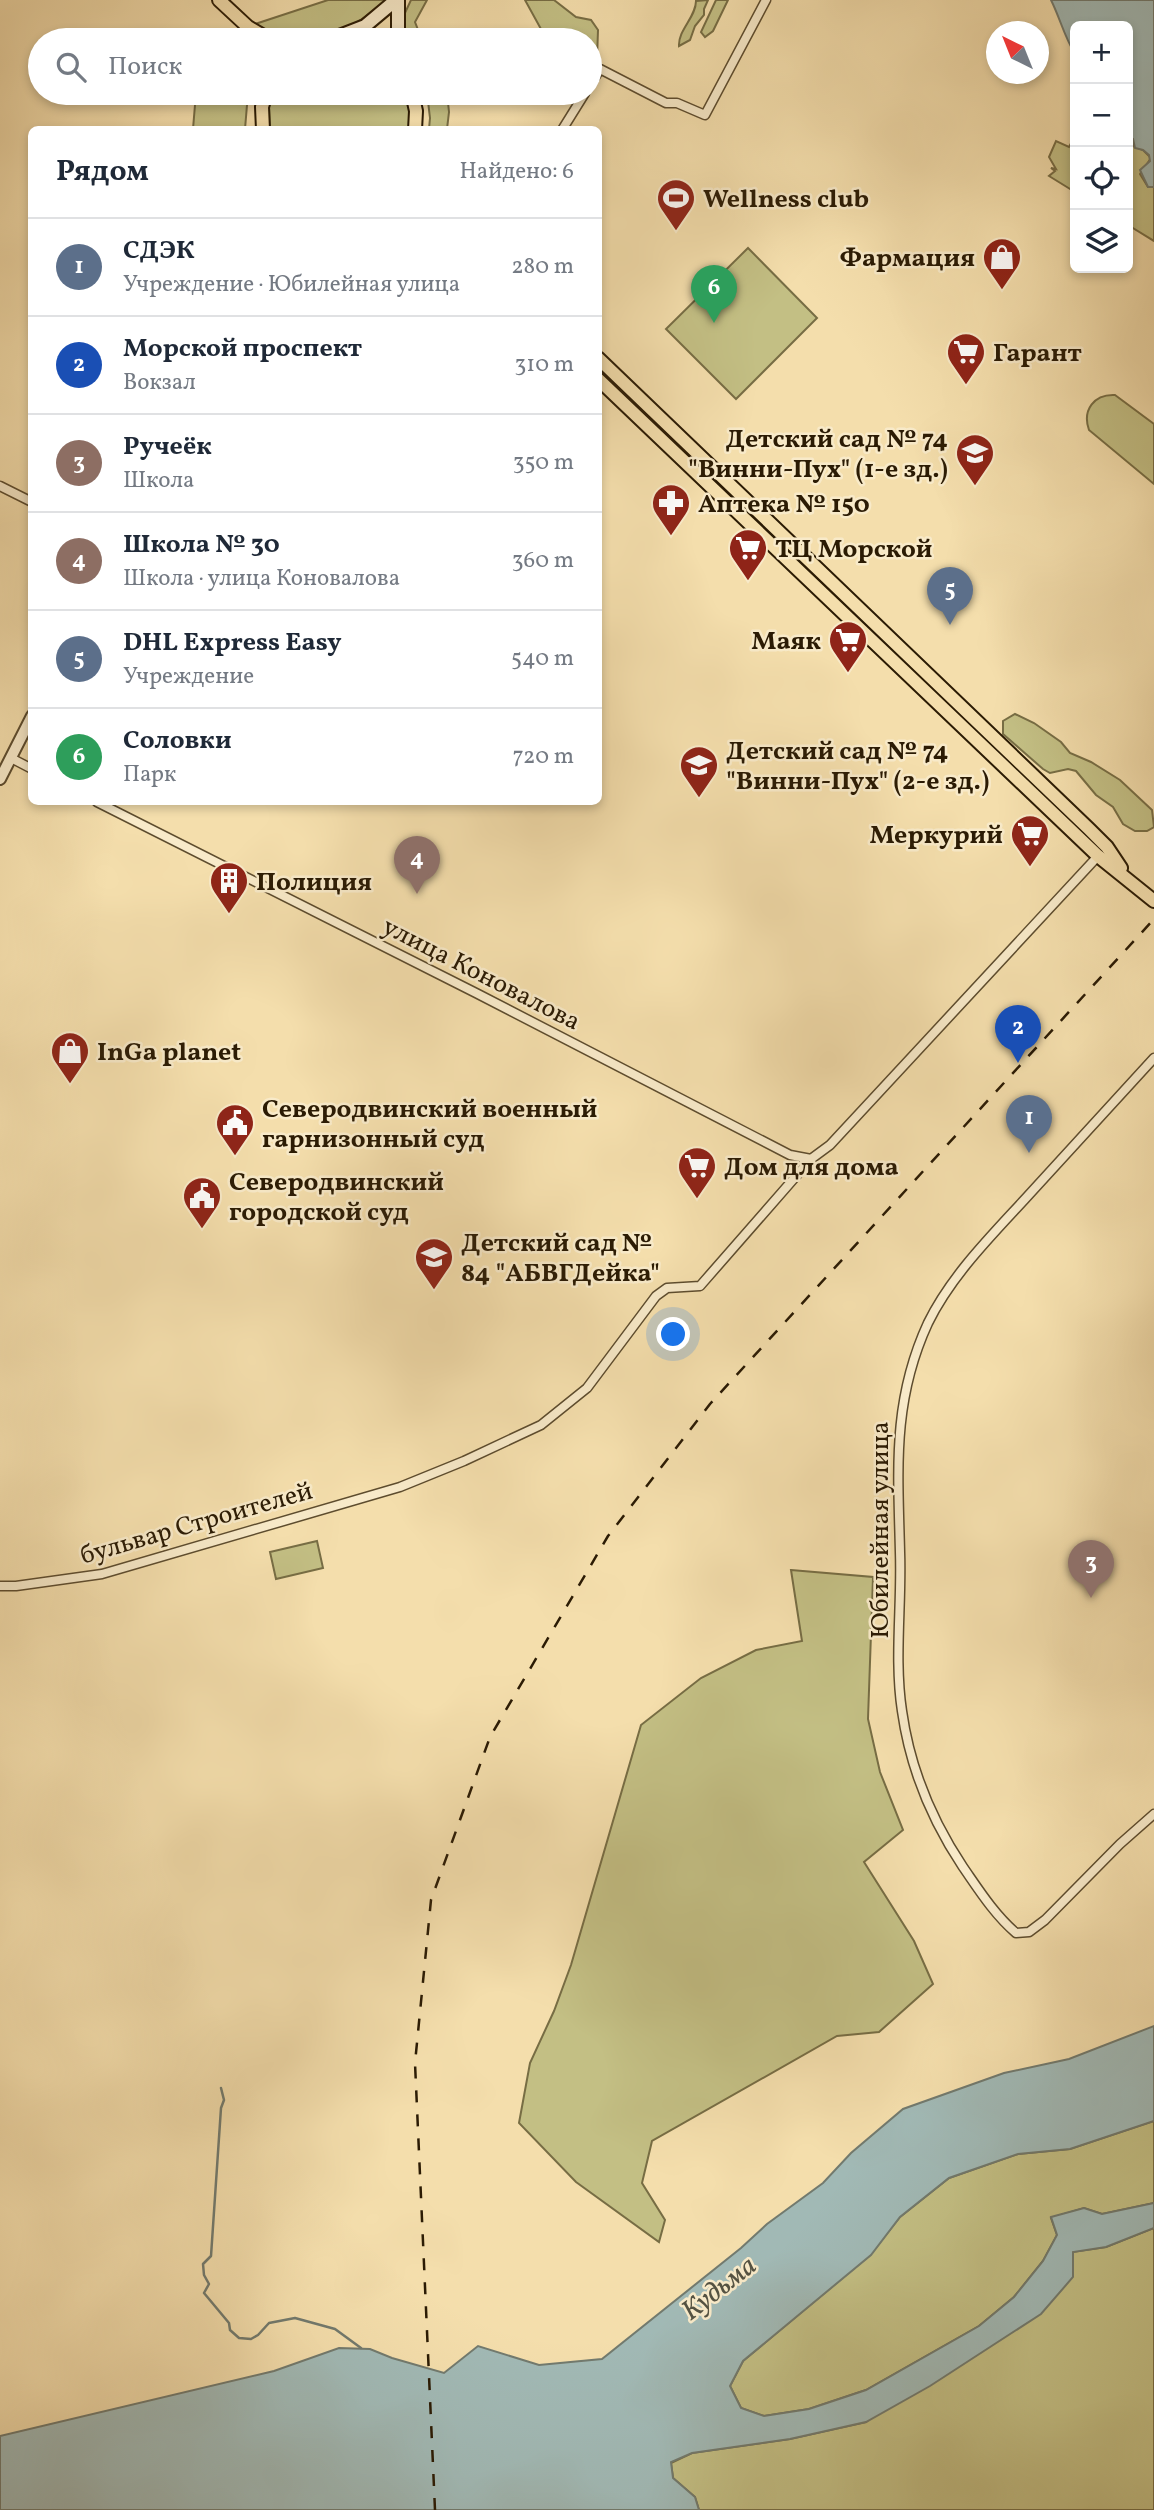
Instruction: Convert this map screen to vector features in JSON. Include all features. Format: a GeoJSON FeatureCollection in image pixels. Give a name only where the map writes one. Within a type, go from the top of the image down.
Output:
{"type":"FeatureCollection","features":[{"type":"Feature","properties":{"kind":"main road"},"geometry":{"type":"LineString","coordinates":[[219,0],[248,27]]}},
{"type":"Feature","properties":{"kind":"main road"},"geometry":{"type":"LineString","coordinates":[[360,28],[397,0]]}},
{"type":"Feature","properties":{"kind":"main road"},"geometry":{"type":"LineString","coordinates":[[397,0],[398,28]]}},
{"type":"Feature","properties":{"kind":"main road"},"geometry":{"type":"LineString","coordinates":[[262,105],[262,126]]}},
{"type":"Feature","properties":{"kind":"main road"},"geometry":{"type":"LineString","coordinates":[[415,105],[415,126]]}},
{"type":"Feature","properties":{"kind":"main road"},"geometry":{"type":"LineString","coordinates":[[602,362],[768,540],[1103,852]]}},
{"type":"Feature","properties":{"kind":"main road"},"geometry":{"type":"LineString","coordinates":[[602,382],[711,476],[778,529],[1154,901]]}},
{"type":"Feature","properties":{"kind":"main road"},"geometry":{"type":"LineString","coordinates":[[768,540],[778,529]]}},
{"type":"Feature","properties":{"kind":"street"},"geometry":{"type":"LineString","coordinates":[[602,70],[666,103],[677,103],[705,115],[766,0]]}},
{"type":"Feature","properties":{"kind":"street"},"geometry":{"type":"LineString","coordinates":[[564,126],[578,105]]}},
{"type":"Feature","properties":{"kind":"street"},"geometry":{"type":"LineString","coordinates":[[0,486],[28,500]]}},
{"type":"Feature","properties":{"kind":"street"},"geometry":{"type":"LineString","coordinates":[[0,779],[28,724]]}},
{"type":"Feature","properties":{"kind":"street"},"geometry":{"type":"LineString","coordinates":[[10,758],[28,767]]}},
{"type":"Feature","properties":{"kind":"street","name":"улица Коновалова"},"geometry":{"type":"LineString","coordinates":[[103,805],[790,1155],[811,1159]]}},
{"type":"Feature","properties":{"kind":"street","name":"бульвар Строителей"},"geometry":{"type":"LineString","coordinates":[[0,1586],[102,1574],[400,1487],[541,1425],[587,1388],[656,1296],[667,1288],[700,1286],[811,1159],[830,1145],[1103,852]]}},
{"type":"Feature","properties":{"kind":"street","name":"Юбилейная улица"},"geometry":{"type":"LineString","coordinates":[[1154,1058],[972,1258],[940,1302],[928,1324],[908,1378],[898,1434],[901,1710],[908,1742],[929,1807],[944,1838],[999,1917],[1016,1933],[1030,1932],[1154,1814]]}},
{"type":"Feature","properties":{"kind":"shaded area"},"geometry":{"type":"Polygon","coordinates":[[[328,0],[387,0],[345,28],[257,28],[252,25],[328,0]]]}},
{"type":"Feature","properties":{"kind":"shaded area"},"geometry":{"type":"Polygon","coordinates":[[[411,0],[427,0],[415,22],[417,28],[405,28],[404,15],[411,0]]]}},
{"type":"Feature","properties":{"kind":"shaded area"},"geometry":{"type":"Polygon","coordinates":[[[525,0],[554,0],[576,17],[591,20],[597,28],[540,28],[525,0]]]}},
{"type":"Feature","properties":{"kind":"shaded area"},"geometry":{"type":"Polygon","coordinates":[[[708,0],[704,15],[695,26],[690,40],[679,46],[681,34],[693,13],[696,1],[708,0]]]}},
{"type":"Feature","properties":{"kind":"shaded area"},"geometry":{"type":"Polygon","coordinates":[[[716,0],[728,0],[713,31],[705,37],[701,32],[716,0]]]}},
{"type":"Feature","properties":{"kind":"shaded area"},"geometry":{"type":"Polygon","coordinates":[[[195,105],[247,105],[245,126],[193,126],[195,105]]]}},
{"type":"Feature","properties":{"kind":"shaded area"},"geometry":{"type":"Polygon","coordinates":[[[409,105],[409,126],[270,126],[269,106],[409,105]]]}},
{"type":"Feature","properties":{"kind":"shaded area"},"geometry":{"type":"Polygon","coordinates":[[[428,105],[448,105],[447,126],[429,126],[428,105]]]}},
{"type":"Feature","properties":{"kind":"shaded area"},"geometry":{"type":"Polygon","coordinates":[[[1056,141],[1069,147],[1070,189],[1049,176],[1055,171],[1051,168],[1056,169],[1049,157],[1056,141]]]}},
{"type":"Feature","properties":{"kind":"shaded area"},"geometry":{"type":"Polygon","coordinates":[[[1133,146],[1143,150],[1151,158],[1140,174],[1148,187],[1154,187],[1154,241],[1133,228],[1133,146]]]}},
{"type":"Feature","properties":{"kind":"shaded area"},"geometry":{"type":"Polygon","coordinates":[[[748,248],[817,318],[736,399],[666,329],[748,248]]]}},
{"type":"Feature","properties":{"kind":"shaded area"},"geometry":{"type":"Polygon","coordinates":[[[1115,395],[1154,424],[1154,484],[1089,430],[1087,416],[1092,405],[1101,397],[1115,395]]]}},
{"type":"Feature","properties":{"kind":"shaded area"},"geometry":{"type":"Polygon","coordinates":[[[1015,714],[1034,723],[1061,742],[1070,753],[1120,780],[1152,810],[1154,827],[1147,831],[1135,831],[1123,824],[1113,807],[1096,795],[1076,771],[1068,769],[1050,773],[1043,769],[1003,734],[1003,721],[1015,714]]]}},
{"type":"Feature","properties":{"kind":"shaded area"},"geometry":{"type":"Polygon","coordinates":[[[317,1541],[323,1568],[276,1579],[270,1552],[317,1541]]]}},
{"type":"Feature","properties":{"kind":"shaded area"},"geometry":{"type":"Polygon","coordinates":[[[791,1570],[873,1577],[868,1719],[880,1772],[903,1830],[864,1862],[914,1941],[933,1984],[879,2032],[837,2036],[652,2141],[642,2183],[665,2220],[659,2242],[576,2182],[519,2123],[530,2063],[571,1965],[641,1725],[701,1678],[756,1650],[802,1641],[791,1570]]]}},
{"type":"Feature","properties":{"kind":"shaded area"},"geometry":{"type":"Polygon","coordinates":[[[1154,2121],[1154,2203],[1102,2214],[1084,2208],[1051,2218],[1057,2235],[1043,2261],[1014,2297],[979,2326],[866,2390],[809,2409],[764,2416],[741,2408],[730,2386],[743,2361],[870,2255],[900,2217],[949,2178],[1018,2154],[1070,2149],[1154,2121]]]}},
{"type":"Feature","properties":{"kind":"shaded area"},"geometry":{"type":"Polygon","coordinates":[[[1154,2228],[1154,2510],[699,2510],[695,2497],[673,2478],[671,2463],[692,2453],[790,2439],[866,2422],[1072,2252],[1106,2247],[1154,2228]]]}},
{"type":"Feature","properties":{"kind":"water"},"geometry":{"type":"Polygon","coordinates":[[[1051,0],[1154,0],[1154,187],[1148,187],[1140,170],[1150,161],[1149,155],[1135,148],[1133,139],[1133,21],[1070,21],[1070,44],[1051,0]]]}},
{"type":"Feature","properties":{"kind":"water","name":"Кудьма"},"geometry":{"type":"Polygon","coordinates":[[[1154,2026],[1154,2121],[1070,2149],[1018,2154],[949,2178],[900,2217],[871,2255],[743,2361],[730,2386],[741,2408],[764,2416],[809,2409],[866,2390],[979,2326],[1014,2297],[1043,2261],[1057,2235],[1051,2217],[1084,2208],[1102,2214],[1154,2203],[1154,2228],[1106,2247],[1073,2252],[1073,2277],[1041,2314],[930,2386],[866,2422],[790,2439],[692,2453],[671,2462],[673,2478],[695,2497],[699,2510],[0,2510],[0,2436],[274,2371],[339,2348],[370,2349],[444,2373],[478,2346],[539,2365],[602,2359],[741,2248],[767,2224],[823,2183],[851,2153],[903,2109],[1004,2073],[1069,2059],[1154,2026]]]}},
{"type":"Feature","properties":{"kind":"waterway"},"geometry":{"type":"LineString","coordinates":[[221,2088],[224,2100],[221,2108],[211,2256],[203,2264],[204,2275],[209,2284],[204,2293],[229,2323],[230,2330],[239,2338],[251,2339],[269,2323],[295,2318],[335,2329],[361,2348]]}},
{"type":"Feature","properties":{"kind":"railway"},"geometry":{"type":"LineString","coordinates":[[435,2510],[415,2063],[431,1900],[490,1737],[608,1536],[710,1404],[1154,919]]}},
{"type":"Feature","properties":{"kind":"place","name":"Wellness club"},"geometry":{"type":"Point","coordinates":[676,232]}},
{"type":"Feature","properties":{"kind":"place","name":"Фармация"},"geometry":{"type":"Point","coordinates":[1002,291]}},
{"type":"Feature","properties":{"kind":"place","name":"Соловки"},"geometry":{"type":"Point","coordinates":[714,323]}},
{"type":"Feature","properties":{"kind":"place","name":"Гарант"},"geometry":{"type":"Point","coordinates":[966,386]}},
{"type":"Feature","properties":{"kind":"place","name":"Детский сад № 74 \"Винни-Пух\" (1-е зд.)"},"geometry":{"type":"Point","coordinates":[975,487]}},
{"type":"Feature","properties":{"kind":"place","name":"Аптека № 150"},"geometry":{"type":"Point","coordinates":[671,537]}},
{"type":"Feature","properties":{"kind":"place","name":"ТЦ Морской"},"geometry":{"type":"Point","coordinates":[748,582]}},
{"type":"Feature","properties":{"kind":"place","name":"DHL Express Easy"},"geometry":{"type":"Point","coordinates":[950,625]}},
{"type":"Feature","properties":{"kind":"place","name":"Маяк"},"geometry":{"type":"Point","coordinates":[848,674]}},
{"type":"Feature","properties":{"kind":"place","name":"Детский сад № 74 \"Винни-Пух\" (2-е зд.)"},"geometry":{"type":"Point","coordinates":[699,799]}},
{"type":"Feature","properties":{"kind":"place","name":"Меркурий"},"geometry":{"type":"Point","coordinates":[1030,868]}},
{"type":"Feature","properties":{"kind":"place","name":"Школа № 30"},"geometry":{"type":"Point","coordinates":[417,894]}},
{"type":"Feature","properties":{"kind":"place","name":"Полиция"},"geometry":{"type":"Point","coordinates":[229,915]}},
{"type":"Feature","properties":{"kind":"place","name":"Морской проспект"},"geometry":{"type":"Point","coordinates":[1018,1063]}},
{"type":"Feature","properties":{"kind":"place","name":"InGa planet"},"geometry":{"type":"Point","coordinates":[70,1085]}},
{"type":"Feature","properties":{"kind":"place","name":"СДЭК"},"geometry":{"type":"Point","coordinates":[1029,1153]}},
{"type":"Feature","properties":{"kind":"place","name":"Северодвинский военный гарнизонный суд"},"geometry":{"type":"Point","coordinates":[235,1157]}},
{"type":"Feature","properties":{"kind":"place","name":"Дом для дома"},"geometry":{"type":"Point","coordinates":[697,1200]}},
{"type":"Feature","properties":{"kind":"place","name":"Северодвинский городской суд"},"geometry":{"type":"Point","coordinates":[202,1230]}},
{"type":"Feature","properties":{"kind":"place","name":"Детский сад № 84 \"АБВГДейка\""},"geometry":{"type":"Point","coordinates":[434,1291]}},
{"type":"Feature","properties":{"kind":"place","name":"Ручеёк"},"geometry":{"type":"Point","coordinates":[1091,1598]}}]}
